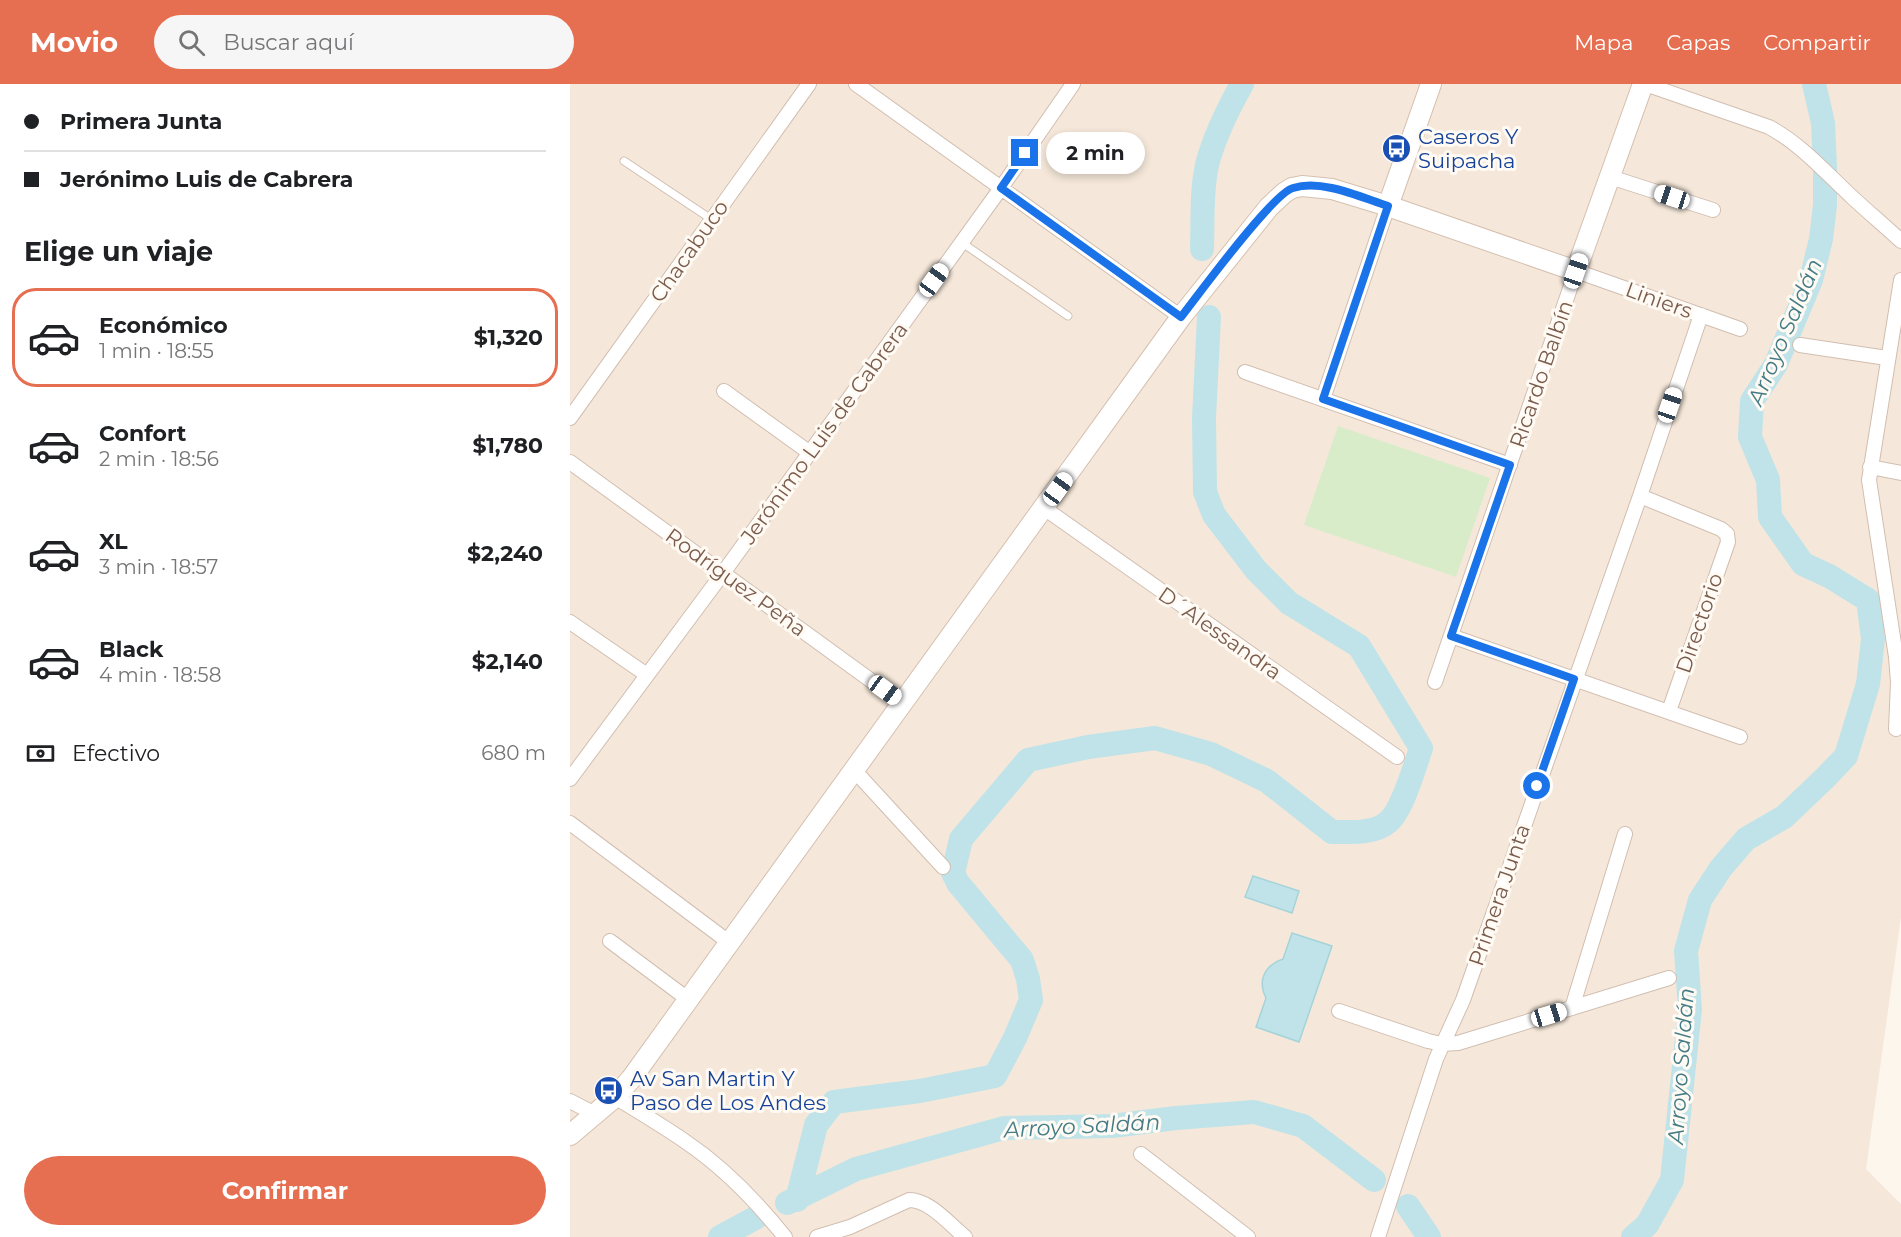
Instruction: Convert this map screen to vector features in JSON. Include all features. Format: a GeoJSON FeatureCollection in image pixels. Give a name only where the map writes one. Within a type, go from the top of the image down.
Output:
{"type":"FeatureCollection","features":[{"type":"Feature","properties":{"kind":"main road"},"geometry":{"type":"LineString","coordinates":[[1388,206],[1431,84]]}},
{"type":"Feature","properties":{"kind":"main road"},"geometry":{"type":"LineString","coordinates":[[570,1135],[615,1097],[689,1000],[1181,317],[1269,207],[1292,188],[1302,186],[1324,188],[1388,206],[1576,271],[1644,84]]}},
{"type":"Feature","properties":{"kind":"street","name":"Chacabuco"},"geometry":{"type":"LineString","coordinates":[[570,418],[809,84]]}},
{"type":"Feature","properties":{"kind":"street"},"geometry":{"type":"LineString","coordinates":[[856,84],[1181,317]]}},
{"type":"Feature","properties":{"kind":"street","name":"Jerónimo Luis de Cabrera"},"geometry":{"type":"LineString","coordinates":[[571,776],[723,573],[1001,188],[1073,84]]}},
{"type":"Feature","properties":{"kind":"street"},"geometry":{"type":"LineString","coordinates":[[1644,84],[1769,127],[1784,135],[1808,154],[1851,197],[1901,241]]}},
{"type":"Feature","properties":{"kind":"street"},"geometry":{"type":"LineString","coordinates":[[1610,177],[1713,210]]}},
{"type":"Feature","properties":{"kind":"street"},"geometry":{"type":"LineString","coordinates":[[1323,399],[1388,206]]}},
{"type":"Feature","properties":{"kind":"street","name":"Liniers"},"geometry":{"type":"LineString","coordinates":[[1576,271],[1740,329]]}},
{"type":"Feature","properties":{"kind":"street","name":"Ricardo Balbín"},"geometry":{"type":"LineString","coordinates":[[1435,682],[1576,271]]}},
{"type":"Feature","properties":{"kind":"street"},"geometry":{"type":"LineString","coordinates":[[1896,729],[1898,682],[1869,490],[1870,467],[1901,280]]}},
{"type":"Feature","properties":{"kind":"street","name":"Primera Junta"},"geometry":{"type":"LineString","coordinates":[[1378,1237],[1442,1044],[1463,1000],[1701,315]]}},
{"type":"Feature","properties":{"kind":"street"},"geometry":{"type":"LineString","coordinates":[[1800,345],[1887,358]]}},
{"type":"Feature","properties":{"kind":"street"},"geometry":{"type":"LineString","coordinates":[[1245,372],[1510,465]]}},
{"type":"Feature","properties":{"kind":"street"},"geometry":{"type":"LineString","coordinates":[[724,391],[810,453]]}},
{"type":"Feature","properties":{"kind":"street","name":"Rodríguez Peña"},"geometry":{"type":"LineString","coordinates":[[570,462],[902,703]]}},
{"type":"Feature","properties":{"kind":"street"},"geometry":{"type":"LineString","coordinates":[[1870,467],[1901,473]]}},
{"type":"Feature","properties":{"kind":"street","name":"Directorio"},"geometry":{"type":"LineString","coordinates":[[1640,496],[1722,529],[1727,534],[1728,542],[1669,711]]}},
{"type":"Feature","properties":{"kind":"street","name":"D´Alessandra"},"geometry":{"type":"LineString","coordinates":[[1044,508],[1397,757]]}},
{"type":"Feature","properties":{"kind":"street"},"geometry":{"type":"LineString","coordinates":[[570,622],[647,675]]}},
{"type":"Feature","properties":{"kind":"street"},"geometry":{"type":"LineString","coordinates":[[1451,636],[1740,737]]}},
{"type":"Feature","properties":{"kind":"street"},"geometry":{"type":"LineString","coordinates":[[854,770],[943,867]]}},
{"type":"Feature","properties":{"kind":"street"},"geometry":{"type":"LineString","coordinates":[[570,823],[730,943]]}},
{"type":"Feature","properties":{"kind":"street"},"geometry":{"type":"LineString","coordinates":[[1572,1008],[1625,834]]}},
{"type":"Feature","properties":{"kind":"street"},"geometry":{"type":"LineString","coordinates":[[610,941],[689,1000]]}},
{"type":"Feature","properties":{"kind":"street"},"geometry":{"type":"LineString","coordinates":[[1339,1011],[1428,1041],[1442,1044],[1458,1043],[1669,978]]}},
{"type":"Feature","properties":{"kind":"street"},"geometry":{"type":"LineString","coordinates":[[615,1097],[687,1142],[731,1180],[785,1237]]}},
{"type":"Feature","properties":{"kind":"street"},"geometry":{"type":"LineString","coordinates":[[570,1101],[595,1114]]}},
{"type":"Feature","properties":{"kind":"street"},"geometry":{"type":"LineString","coordinates":[[1141,1154],[1248,1237]]}},
{"type":"Feature","properties":{"kind":"street"},"geometry":{"type":"LineString","coordinates":[[817,1237],[850,1227],[909,1200],[917,1200],[926,1204],[965,1237]]}},
{"type":"Feature","properties":{"kind":"lane"},"geometry":{"type":"LineString","coordinates":[[624,161],[711,219]]}},
{"type":"Feature","properties":{"kind":"lane"},"geometry":{"type":"LineString","coordinates":[[961,242],[1068,316]]}},
{"type":"Feature","properties":{"kind":"shaded area"},"geometry":{"type":"Polygon","coordinates":[[[570,84],[1901,84],[1901,917],[1866,1169],[1901,1204],[1901,1237],[570,1237],[570,84]]]}},
{"type":"Feature","properties":{"kind":"green space"},"geometry":{"type":"Polygon","coordinates":[[[1338,426],[1490,478],[1456,577],[1304,525],[1338,426]]]}},
{"type":"Feature","properties":{"kind":"water"},"geometry":{"type":"Polygon","coordinates":[[[1253,876],[1299,891],[1292,913],[1245,897],[1253,876]]]}},
{"type":"Feature","properties":{"kind":"water"},"geometry":{"type":"Polygon","coordinates":[[[1292,933],[1332,946],[1299,1042],[1256,1027],[1266,998],[1262,985],[1264,974],[1271,965],[1283,959],[1292,933]]]}},
{"type":"Feature","properties":{"kind":"waterway"},"geometry":{"type":"LineString","coordinates":[[1202,249],[1203,196],[1207,165],[1222,123],[1242,84]]}},
{"type":"Feature","properties":{"kind":"waterway","name":"Arroyo Saldán"},"geometry":{"type":"LineString","coordinates":[[1633,1237],[1647,1225],[1672,1180],[1690,1009],[1686,951],[1700,900],[1721,868],[1746,839],[1784,817],[1846,756],[1868,684],[1873,639],[1868,600],[1829,576],[1803,564],[1770,517],[1768,480],[1750,437],[1752,401],[1776,364],[1811,280],[1821,239],[1825,205],[1823,123],[1814,84]]}},
{"type":"Feature","properties":{"kind":"waterway"},"geometry":{"type":"LineString","coordinates":[[797,1200],[816,1125],[834,1102],[920,1091],[995,1076],[1015,1038],[1031,1000],[1022,960],[958,883],[953,873],[961,839],[1028,760],[1088,747],[1155,738],[1211,754],[1267,781],[1332,832],[1362,832],[1383,826],[1393,816],[1403,798],[1421,748],[1359,646],[1289,603],[1256,570],[1214,515],[1205,492],[1204,418],[1209,317]]}},
{"type":"Feature","properties":{"kind":"waterway","name":"Arroyo Saldán"},"geometry":{"type":"LineString","coordinates":[[787,1203],[856,1169],[1004,1128],[1112,1126],[1254,1112],[1303,1126],[1374,1180]]}},
{"type":"Feature","properties":{"kind":"waterway","name":"Arroyo Saldán"},"geometry":{"type":"LineString","coordinates":[[1408,1206],[1429,1237]]}},
{"type":"Feature","properties":{"kind":"waterway","name":"Arroyo Saldán"},"geometry":{"type":"LineString","coordinates":[[720,1237],[757,1217]]}},
{"type":"Feature","properties":{"kind":"place","name":"Caseros Y Suipacha"},"geometry":{"type":"Point","coordinates":[1397,148]}},
{"type":"Feature","properties":{"kind":"place","name":"Av San Martin Y Paso de Los Andes"},"geometry":{"type":"Point","coordinates":[609,1090]}},
{"type":"Feature","properties":{"kind":"route"},"geometry":{"type":"LineString","coordinates":[[1025,153],[1001,188],[1181,317],[1269,207],[1292,188],[1316,186],[1332,189],[1388,206],[1323,399],[1510,465],[1451,636],[1574,679],[1537,786]]}}]}
